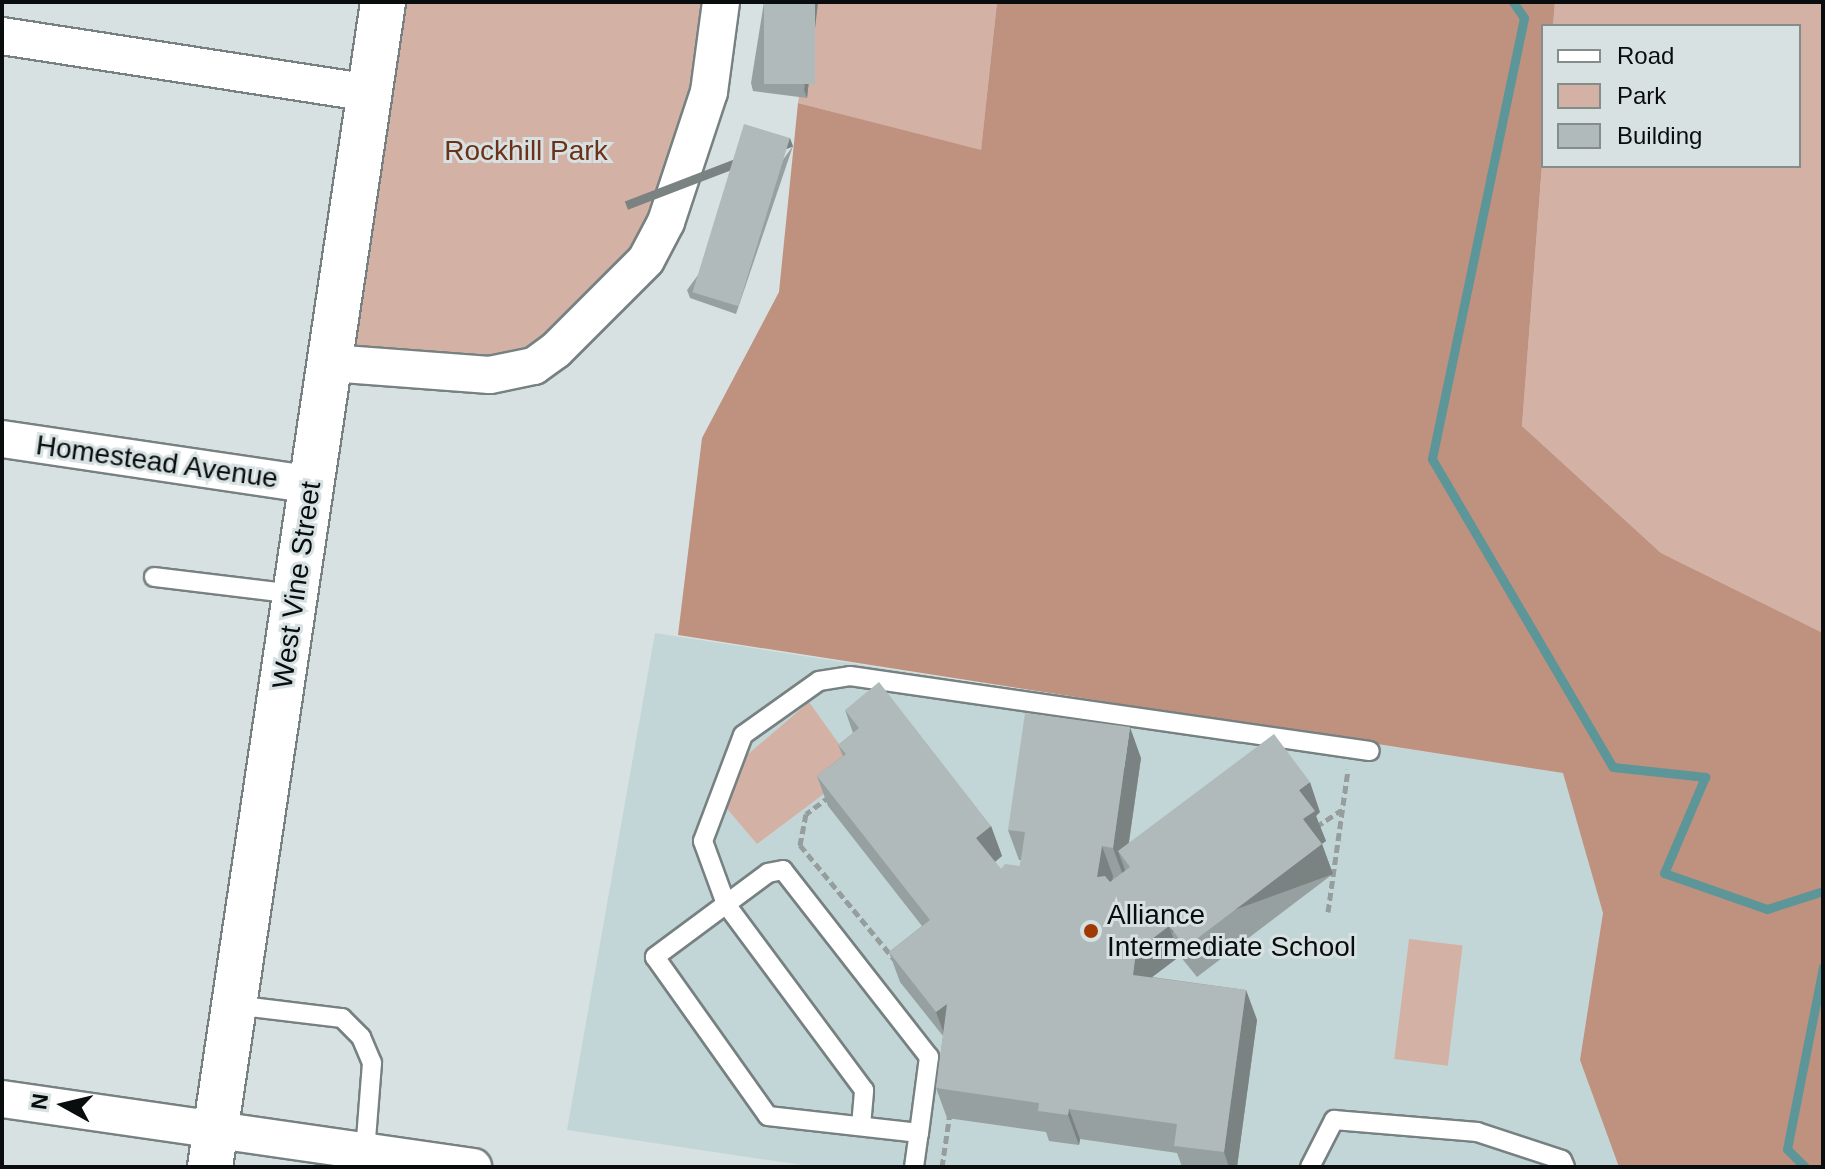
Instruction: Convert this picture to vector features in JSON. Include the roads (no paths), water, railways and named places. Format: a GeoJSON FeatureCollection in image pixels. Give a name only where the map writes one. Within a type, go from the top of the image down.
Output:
{"type":"FeatureCollection","features":[{"type":"Feature","properties":{"kind":"street","name":"West Vine Street"},"geometry":{"type":"LineString","coordinates":[[213,1149],[383,2]]}},
{"type":"Feature","properties":{"kind":"street"},"geometry":{"type":"LineString","coordinates":[[330,363],[490,375],[534,366],[556,350],[646,260],[666,222],[706,105],[721,2]]}},
{"type":"Feature","properties":{"kind":"street"},"geometry":{"type":"LineString","coordinates":[[2,36],[370,93]]}},
{"type":"Feature","properties":{"kind":"street","name":"Homestead Avenue"},"geometry":{"type":"LineString","coordinates":[[2,439],[312,485]]}},
{"type":"Feature","properties":{"kind":"street"},"geometry":{"type":"LineString","coordinates":[[2,1099],[213,1149],[365,1152],[473,1167]]}},
{"type":"Feature","properties":{"kind":"lane"},"geometry":{"type":"LineString","coordinates":[[154,577],[295,594]]}},
{"type":"Feature","properties":{"kind":"lane"},"geometry":{"type":"LineString","coordinates":[[861,1126],[864,1090],[726,904],[703,841],[743,735],[819,681],[850,676],[1370,751]]}},
{"type":"Feature","properties":{"kind":"lane"},"geometry":{"type":"LineString","coordinates":[[914,1167],[919,1133],[929,1057],[801,887],[783,870],[768,873],[655,957],[768,1116],[919,1133]]}},
{"type":"Feature","properties":{"kind":"lane"},"geometry":{"type":"LineString","coordinates":[[234,1005],[342,1018],[361,1037],[372,1063],[365,1152]]}},
{"type":"Feature","properties":{"kind":"lane"},"geometry":{"type":"LineString","coordinates":[[1310,1167],[1334,1120],[1477,1132],[1562,1160],[1565,1167]]}},
{"type":"Feature","properties":{"kind":"waterway"},"geometry":{"type":"LineString","coordinates":[[1513,2],[1524,18],[1432,459],[1613,767],[1705,777],[1664,873],[1767,909],[1823,891]]}},
{"type":"Feature","properties":{"kind":"waterway"},"geometry":{"type":"LineString","coordinates":[[1805,1167],[1787,1149],[1823,967]]}},
{"type":"Feature","properties":{"kind":"place","name":"Alliance Intermediate School"},"geometry":{"type":"Point","coordinates":[1091,931]}},
{"type":"Feature","properties":{"kind":"park label","name":"Rockhill Park"},"geometry":{"type":"Point","coordinates":[526,151]}}]}
